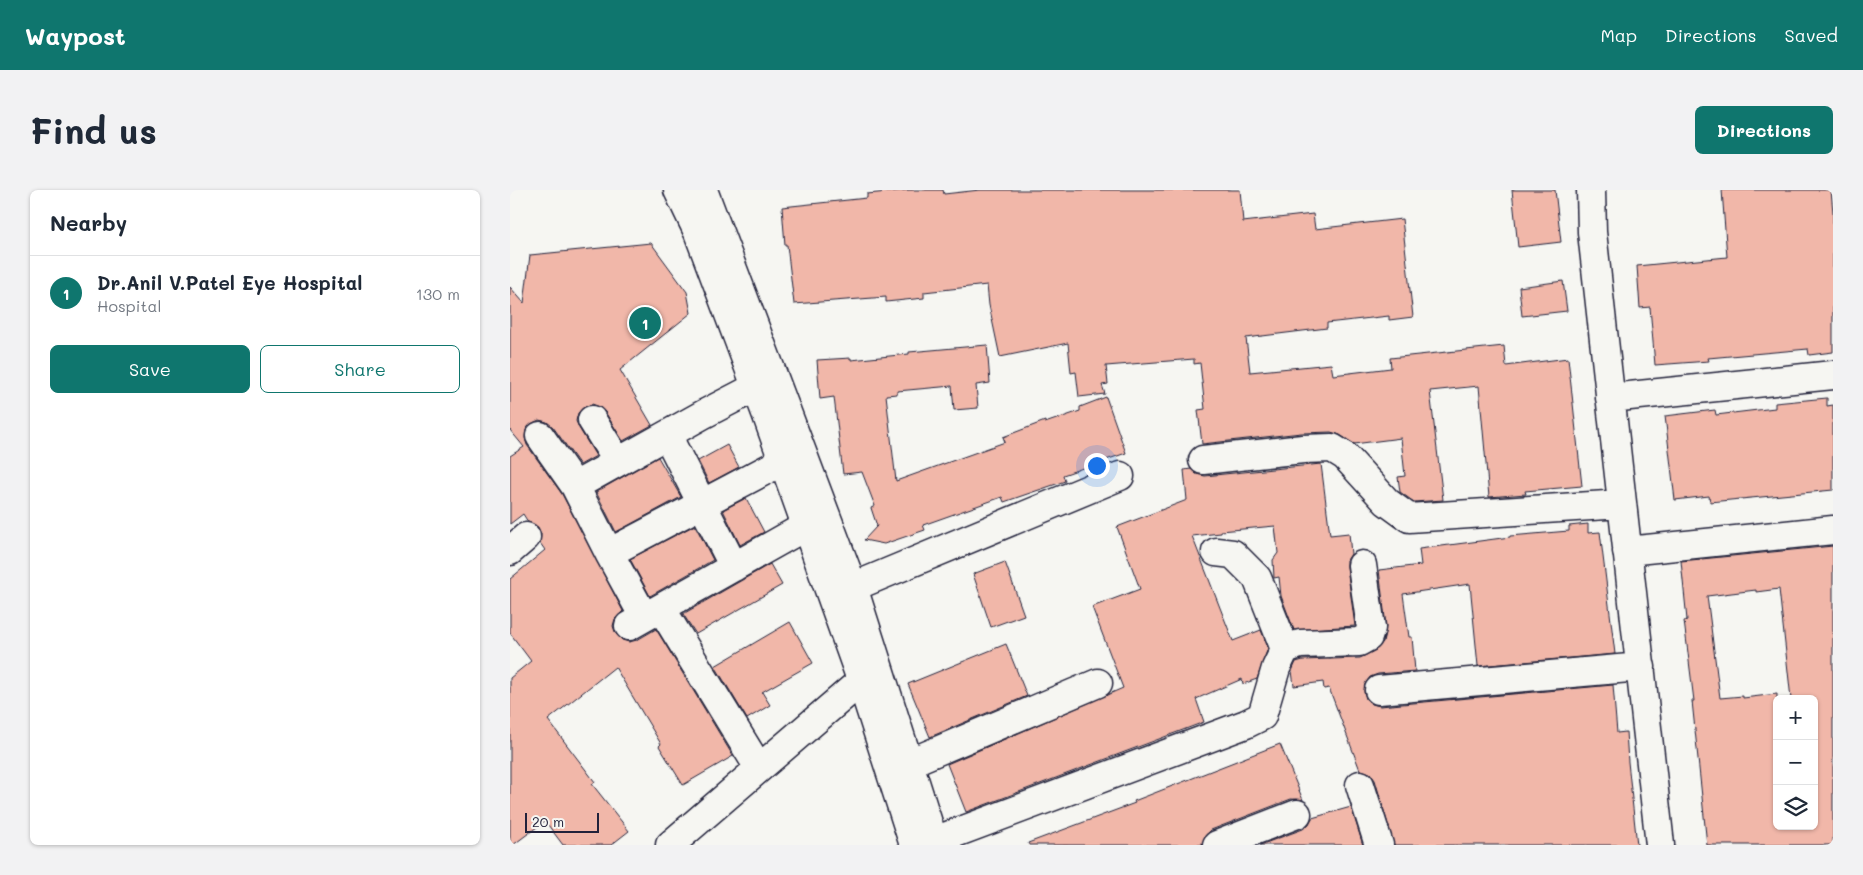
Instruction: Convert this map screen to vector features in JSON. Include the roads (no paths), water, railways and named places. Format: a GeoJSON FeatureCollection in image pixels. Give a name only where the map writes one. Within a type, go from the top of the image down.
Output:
{"type":"FeatureCollection","features":[{"type":"Feature","properties":{"kind":"street"},"geometry":{"type":"LineString","coordinates":[[678,190],[698,232],[806,526],[909,763],[928,844]]}},
{"type":"Feature","properties":{"kind":"street"},"geometry":{"type":"LineString","coordinates":[[703,190],[853,587],[869,673],[928,844]]}},
{"type":"Feature","properties":{"kind":"street"},"geometry":{"type":"LineString","coordinates":[[1591,190],[1592,232],[1660,845]]}},
{"type":"Feature","properties":{"kind":"street"},"geometry":{"type":"LineString","coordinates":[[1610,398],[1833,375]]}},
{"type":"Feature","properties":{"kind":"street"},"geometry":{"type":"LineString","coordinates":[[574,486],[756,387]]}},
{"type":"Feature","properties":{"kind":"street"},"geometry":{"type":"LineString","coordinates":[[592,420],[618,462]]}},
{"type":"Feature","properties":{"kind":"street"},"geometry":{"type":"LineString","coordinates":[[667,435],[734,567]]}},
{"type":"Feature","properties":{"kind":"street"},"geometry":{"type":"LineString","coordinates":[[540,436],[574,486],[645,617],[759,768]]}},
{"type":"Feature","properties":{"kind":"street"},"geometry":{"type":"LineString","coordinates":[[1203,460],[1303,449],[1332,448],[1345,456],[1386,502],[1409,518],[1622,504]]}},
{"type":"Feature","properties":{"kind":"street"},"geometry":{"type":"LineString","coordinates":[[609,553],[783,461]]}},
{"type":"Feature","properties":{"kind":"street"},"geometry":{"type":"LineString","coordinates":[[853,587],[1120,476]]}},
{"type":"Feature","properties":{"kind":"street"},"geometry":{"type":"LineString","coordinates":[[645,617],[806,526]]}},
{"type":"Feature","properties":{"kind":"street"},"geometry":{"type":"LineString","coordinates":[[1627,551],[1833,530]]}},
{"type":"Feature","properties":{"kind":"street"},"geometry":{"type":"LineString","coordinates":[[1216,552],[1233,554],[1257,578],[1285,649]]}},
{"type":"Feature","properties":{"kind":"street"},"geometry":{"type":"LineString","coordinates":[[928,844],[1246,724],[1262,716],[1276,668],[1285,649],[1300,644],[1359,642],[1368,637],[1371,628],[1362,566]]}},
{"type":"Feature","properties":{"kind":"street"},"geometry":{"type":"LineString","coordinates":[[1378,690],[1641,668]]}},
{"type":"Feature","properties":{"kind":"street"},"geometry":{"type":"LineString","coordinates":[[670,845],[869,673]]}},
{"type":"Feature","properties":{"kind":"street"},"geometry":{"type":"LineString","coordinates":[[909,763],[1098,684]]}},
{"type":"Feature","properties":{"kind":"street"},"geometry":{"type":"LineString","coordinates":[[1360,785],[1379,845]]}},
{"type":"Feature","properties":{"kind":"street"},"geometry":{"type":"LineString","coordinates":[[1217,845],[1297,814]]}},
{"type":"Feature","properties":{"kind":"place","name":"Dr.Anil V.Patel Eye Hospital"},"geometry":{"type":"Point","coordinates":[645,323]}}]}
